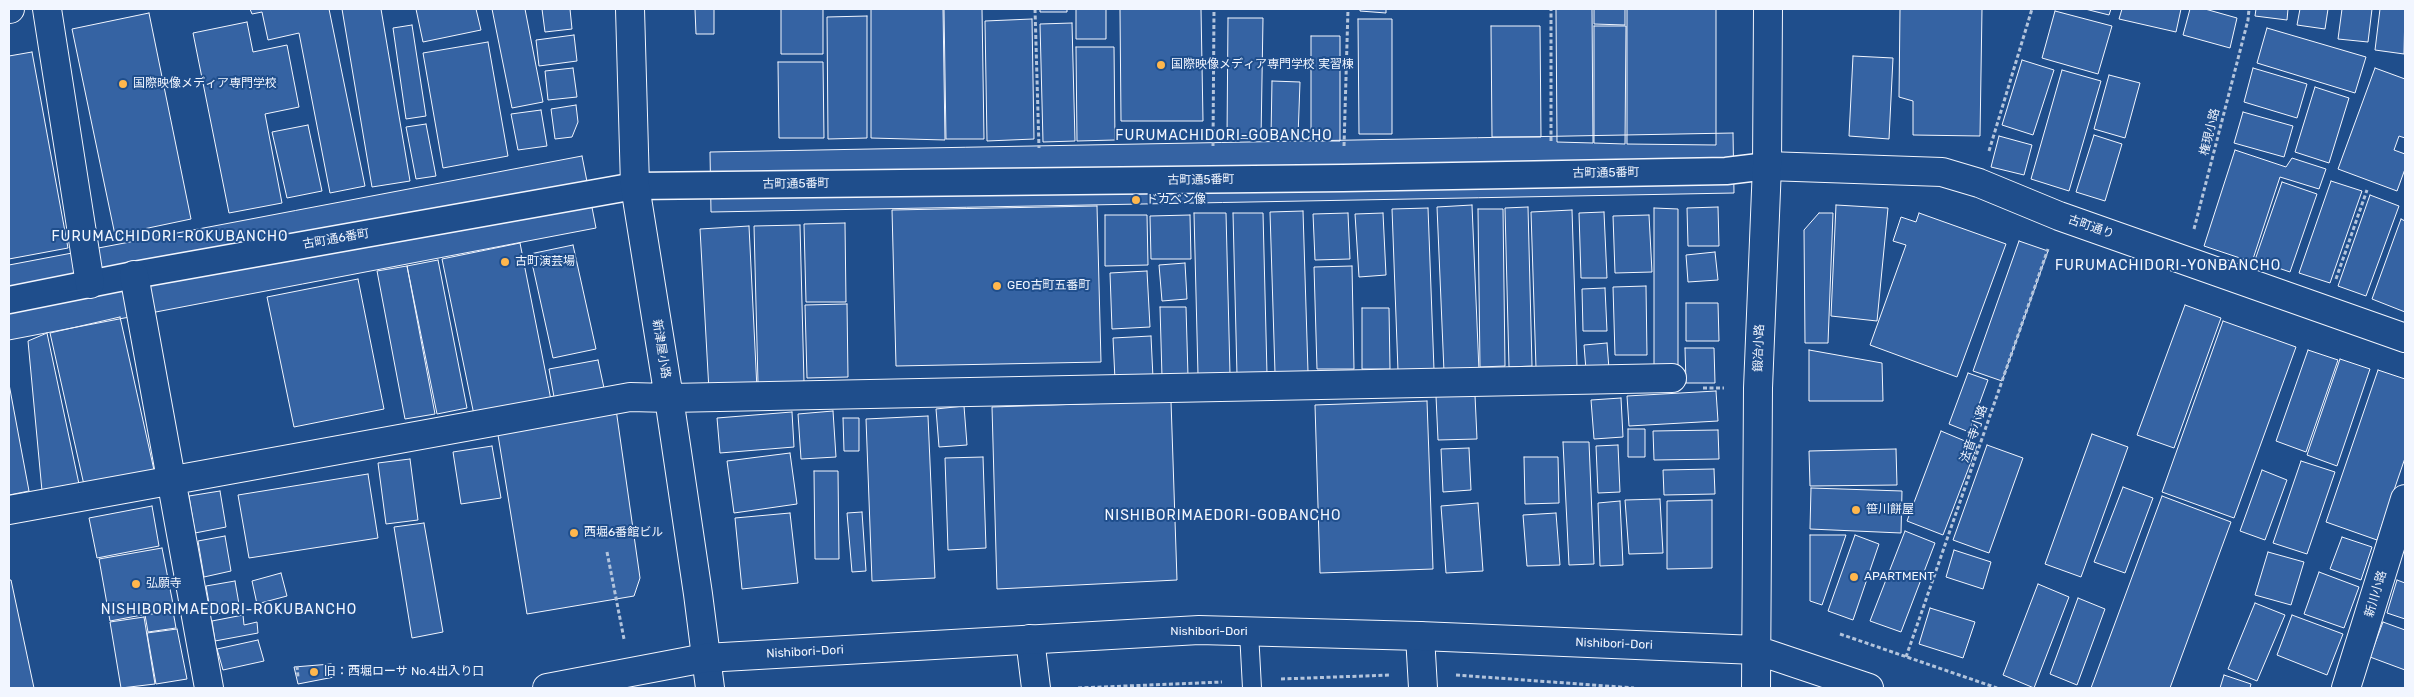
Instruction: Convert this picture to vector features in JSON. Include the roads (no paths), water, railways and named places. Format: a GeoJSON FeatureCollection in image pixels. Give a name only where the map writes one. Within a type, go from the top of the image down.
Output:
{"type":"FeatureCollection","features":[{"type":"Feature","properties":{"kind":"street"},"geometry":{"type":"LineString","coordinates":[[47,9],[90,284]]}},
{"type":"Feature","properties":{"kind":"street","name":"新津屋小路"},"geometry":{"type":"LineString","coordinates":[[630,9],[635,186],[669,398],[710,688]]}},
{"type":"Feature","properties":{"kind":"street","name":"鍛冶小路"},"geometry":{"type":"LineString","coordinates":[[1756,688],[1758,388],[1767,166],[1768,9]]}},
{"type":"Feature","properties":{"kind":"street","name":"古町通5番町"},"geometry":{"type":"LineString","coordinates":[[635,186],[1551,175],[1726,171],[1767,166]]}},
{"type":"Feature","properties":{"kind":"street","name":"古町通り"},"geometry":{"type":"LineString","coordinates":[[1767,166],[1942,172],[1980,183],[2059,216],[2405,338]]}},
{"type":"Feature","properties":{"kind":"street","name":"古町通6番町"},"geometry":{"type":"LineString","coordinates":[[9,300],[134,275],[635,186]]}},
{"type":"Feature","properties":{"kind":"street"},"geometry":{"type":"LineString","coordinates":[[134,275],[210,688]]}},
{"type":"Feature","properties":{"kind":"street"},"geometry":{"type":"LineString","coordinates":[[9,510],[630,397],[669,398],[1672,378]]}},
{"type":"Feature","properties":{"kind":"street","name":"新川小路"},"geometry":{"type":"LineString","coordinates":[[2346,688],[2405,499]]}},
{"type":"Feature","properties":{"kind":"street","name":"Nishibori-Dori"},"geometry":{"type":"LineString","coordinates":[[547,688],[705,658],[1199,630],[1420,636],[1756,650],[1869,688]]}},
{"type":"Feature","properties":{"kind":"street"},"geometry":{"type":"LineString","coordinates":[[1420,636],[1423,688]]}},
{"type":"Feature","properties":{"kind":"street"},"geometry":{"type":"LineString","coordinates":[[1030,639],[1036,688]]}},
{"type":"Feature","properties":{"kind":"lane"},"geometry":{"type":"LineString","coordinates":[[1249,632],[1252,688]]}},
{"type":"Feature","properties":{"kind":"place","name":"国際映像メディア専門学校 実習棟"},"geometry":{"type":"Point","coordinates":[1161,65]}},
{"type":"Feature","properties":{"kind":"place","name":"国際映像メディア専門学校"},"geometry":{"type":"Point","coordinates":[123,84]}},
{"type":"Feature","properties":{"kind":"place","name":"ドカベン像"},"geometry":{"type":"Point","coordinates":[1136,200]}},
{"type":"Feature","properties":{"kind":"place","name":"古町演芸場"},"geometry":{"type":"Point","coordinates":[505,262]}},
{"type":"Feature","properties":{"kind":"place","name":"GEO古町五番町"},"geometry":{"type":"Point","coordinates":[997,286]}},
{"type":"Feature","properties":{"kind":"place","name":"笹川餅屋"},"geometry":{"type":"Point","coordinates":[1856,510]}},
{"type":"Feature","properties":{"kind":"place","name":"西堀6番館ビル"},"geometry":{"type":"Point","coordinates":[574,533]}},
{"type":"Feature","properties":{"kind":"place","name":"APARTMENT"},"geometry":{"type":"Point","coordinates":[1854,577]}},
{"type":"Feature","properties":{"kind":"place","name":"弘願寺"},"geometry":{"type":"Point","coordinates":[136,584]}},
{"type":"Feature","properties":{"kind":"place","name":"旧：西堀ローサ No.4出入り口"},"geometry":{"type":"Point","coordinates":[314,672]}},
{"type":"Feature","properties":{"kind":"district","name":"FURUMACHIDORI-GOBANCHO"},"geometry":{"type":"Point","coordinates":[1224,136]}},
{"type":"Feature","properties":{"kind":"district","name":"FURUMACHIDORI-ROKUBANCHO"},"geometry":{"type":"Point","coordinates":[170,237]}},
{"type":"Feature","properties":{"kind":"district","name":"FURUMACHIDORI-YONBANCHO"},"geometry":{"type":"Point","coordinates":[2168,266]}},
{"type":"Feature","properties":{"kind":"district","name":"NISHIBORIMAEDORI-GOBANCHO"},"geometry":{"type":"Point","coordinates":[1223,516]}},
{"type":"Feature","properties":{"kind":"district","name":"NISHIBORIMAEDORI-ROKUBANCHO"},"geometry":{"type":"Point","coordinates":[229,610]}}]}
